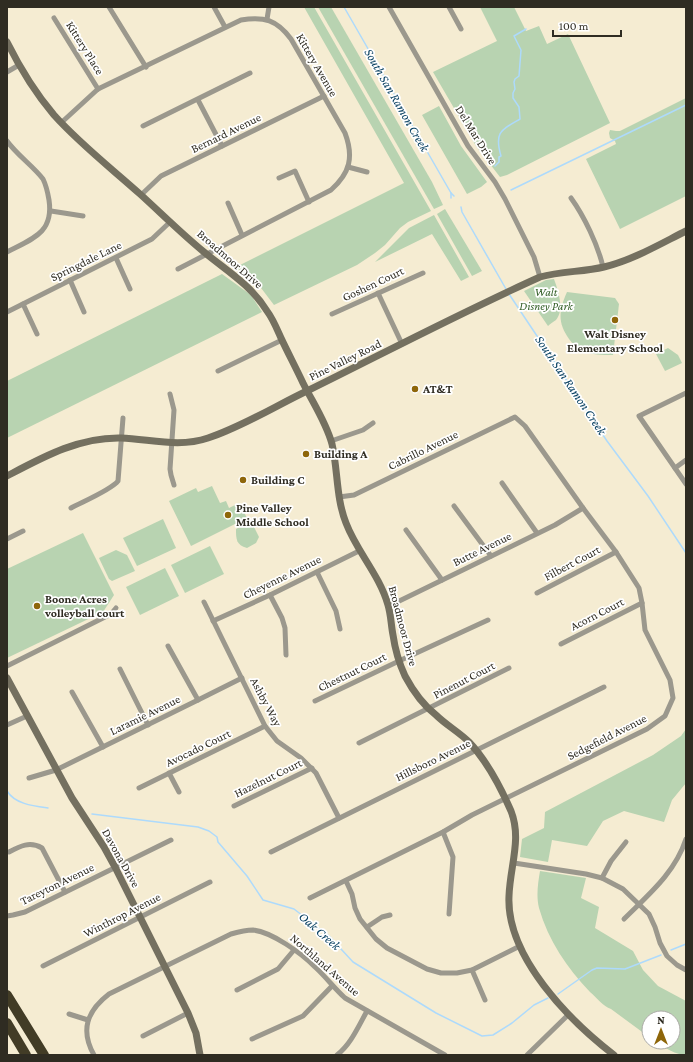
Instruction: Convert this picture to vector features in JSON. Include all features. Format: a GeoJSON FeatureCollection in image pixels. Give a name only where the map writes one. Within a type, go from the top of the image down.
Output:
{"type":"FeatureCollection","features":[{"type":"Feature","properties":{"kind":"highway"},"geometry":{"type":"LineString","coordinates":[[7,995],[44,1055]]}},
{"type":"Feature","properties":{"kind":"highway"},"geometry":{"type":"LineString","coordinates":[[7,1023],[26,1055]]}},
{"type":"Feature","properties":{"kind":"street"},"geometry":{"type":"LineString","coordinates":[[109,7],[146,67]]}},
{"type":"Feature","properties":{"kind":"street"},"geometry":{"type":"LineString","coordinates":[[214,7],[225,27]]}},
{"type":"Feature","properties":{"kind":"street"},"geometry":{"type":"LineString","coordinates":[[267,20],[269,7]]}},
{"type":"Feature","properties":{"kind":"street","name":"Del Mar Drive"},"geometry":{"type":"LineString","coordinates":[[389,7],[468,146],[495,182],[505,199],[534,257],[540,276]]}},
{"type":"Feature","properties":{"kind":"street"},"geometry":{"type":"LineString","coordinates":[[448,7],[461,29]]}},
{"type":"Feature","properties":{"kind":"street","name":"Kittery Place"},"geometry":{"type":"LineString","coordinates":[[54,18],[98,89]]}},
{"type":"Feature","properties":{"kind":"street","name":"Kittery Avenue"},"geometry":{"type":"LineString","coordinates":[[62,122],[98,89],[241,20],[259,18],[276,23],[284,29],[345,133],[349,143],[350,156],[348,167],[338,183],[331,190],[205,253],[178,269]]}},
{"type":"Feature","properties":{"kind":"street","name":"Broadmoor Drive"},"geometry":{"type":"LineString","coordinates":[[7,42],[19,65],[53,113],[76,137],[205,253],[245,283],[268,312],[321,416],[331,441],[341,509],[345,522],[360,551],[378,579],[388,606],[399,661],[407,680],[429,709],[465,738],[476,750],[491,772],[505,798],[515,822],[517,843],[511,879],[509,907],[520,946],[548,991],[568,1015],[597,1042],[614,1055]]}},
{"type":"Feature","properties":{"kind":"street"},"geometry":{"type":"LineString","coordinates":[[7,72],[19,65]]}},
{"type":"Feature","properties":{"kind":"street"},"geometry":{"type":"LineString","coordinates":[[143,126],[250,73]]}},
{"type":"Feature","properties":{"kind":"street","name":"Bernard Avenue"},"geometry":{"type":"LineString","coordinates":[[141,195],[161,176],[324,96]]}},
{"type":"Feature","properties":{"kind":"street"},"geometry":{"type":"LineString","coordinates":[[198,100],[222,146]]}},
{"type":"Feature","properties":{"kind":"street"},"geometry":{"type":"LineString","coordinates":[[7,140],[14,150],[43,180],[51,211],[46,225],[37,236],[7,252]]}},
{"type":"Feature","properties":{"kind":"street"},"geometry":{"type":"LineString","coordinates":[[348,167],[367,172]]}},
{"type":"Feature","properties":{"kind":"street"},"geometry":{"type":"LineString","coordinates":[[279,178],[295,171],[309,202]]}},
{"type":"Feature","properties":{"kind":"street"},"geometry":{"type":"LineString","coordinates":[[571,198],[600,252],[603,267]]}},
{"type":"Feature","properties":{"kind":"street"},"geometry":{"type":"LineString","coordinates":[[228,203],[242,235]]}},
{"type":"Feature","properties":{"kind":"street"},"geometry":{"type":"LineString","coordinates":[[51,211],[83,216]]}},
{"type":"Feature","properties":{"kind":"street","name":"Springdale Lane"},"geometry":{"type":"LineString","coordinates":[[7,312],[152,239],[170,222]]}},
{"type":"Feature","properties":{"kind":"street","name":"Pine Valley Road"},"geometry":{"type":"LineString","coordinates":[[7,476],[72,445],[95,440],[121,438],[184,443],[207,439],[540,276],[603,267],[620,262],[686,231]]}},
{"type":"Feature","properties":{"kind":"street"},"geometry":{"type":"LineString","coordinates":[[116,258],[130,289]]}},
{"type":"Feature","properties":{"kind":"street","name":"Goshen Court"},"geometry":{"type":"LineString","coordinates":[[332,314],[423,273]]}},
{"type":"Feature","properties":{"kind":"street"},"geometry":{"type":"LineString","coordinates":[[70,280],[84,312]]}},
{"type":"Feature","properties":{"kind":"street"},"geometry":{"type":"LineString","coordinates":[[378,293],[402,344]]}},
{"type":"Feature","properties":{"kind":"street"},"geometry":{"type":"LineString","coordinates":[[23,304],[37,334]]}},
{"type":"Feature","properties":{"kind":"street"},"geometry":{"type":"LineString","coordinates":[[218,372],[282,340]]}},
{"type":"Feature","properties":{"kind":"street"},"geometry":{"type":"LineString","coordinates":[[686,393],[639,416],[686,484]]}},
{"type":"Feature","properties":{"kind":"street"},"geometry":{"type":"LineString","coordinates":[[170,394],[174,410],[173,443],[170,468],[174,486]]}},
{"type":"Feature","properties":{"kind":"street","name":"Cabrillo Avenue"},"geometry":{"type":"LineString","coordinates":[[339,497],[354,495],[515,417]]}},
{"type":"Feature","properties":{"kind":"street","name":"Sedgefield Avenue"},"geometry":{"type":"LineString","coordinates":[[310,898],[443,832],[505,798],[647,729],[665,716],[673,698],[670,680],[645,630],[639,588],[616,552],[524,426],[515,417]]}},
{"type":"Feature","properties":{"kind":"street"},"geometry":{"type":"LineString","coordinates":[[70,508],[109,488],[118,481],[123,418]]}},
{"type":"Feature","properties":{"kind":"street"},"geometry":{"type":"LineString","coordinates":[[331,441],[363,430],[373,423]]}},
{"type":"Feature","properties":{"kind":"street"},"geometry":{"type":"LineString","coordinates":[[675,468],[686,460]]}},
{"type":"Feature","properties":{"kind":"street"},"geometry":{"type":"LineString","coordinates":[[502,483],[537,533]]}},
{"type":"Feature","properties":{"kind":"street"},"geometry":{"type":"LineString","coordinates":[[454,506],[491,556]]}},
{"type":"Feature","properties":{"kind":"street","name":"Butte Avenue"},"geometry":{"type":"LineString","coordinates":[[388,606],[555,524],[583,508]]}},
{"type":"Feature","properties":{"kind":"street"},"geometry":{"type":"LineString","coordinates":[[406,530],[442,580]]}},
{"type":"Feature","properties":{"kind":"street"},"geometry":{"type":"LineString","coordinates":[[7,540],[23,531]]}},
{"type":"Feature","properties":{"kind":"street","name":"Cheyenne Avenue"},"geometry":{"type":"LineString","coordinates":[[213,622],[360,551]]}},
{"type":"Feature","properties":{"kind":"street","name":"Filbert Court"},"geometry":{"type":"LineString","coordinates":[[537,593],[616,552]]}},
{"type":"Feature","properties":{"kind":"street"},"geometry":{"type":"LineString","coordinates":[[317,572],[336,611],[340,629]]}},
{"type":"Feature","properties":{"kind":"street"},"geometry":{"type":"LineString","coordinates":[[270,595],[282,618],[285,628],[286,655]]}},
{"type":"Feature","properties":{"kind":"street","name":"Ashby Way"},"geometry":{"type":"LineString","coordinates":[[204,602],[265,726],[277,741],[312,768],[339,818]]}},
{"type":"Feature","properties":{"kind":"street","name":"Acorn Court"},"geometry":{"type":"LineString","coordinates":[[561,644],[642,603]]}},
{"type":"Feature","properties":{"kind":"street"},"geometry":{"type":"LineString","coordinates":[[7,666],[111,614],[116,608]]}},
{"type":"Feature","properties":{"kind":"street","name":"Chestnut Court"},"geometry":{"type":"LineString","coordinates":[[315,701],[488,620]]}},
{"type":"Feature","properties":{"kind":"street"},"geometry":{"type":"LineString","coordinates":[[168,646],[198,700]]}},
{"type":"Feature","properties":{"kind":"street","name":"Pinenut Court"},"geometry":{"type":"LineString","coordinates":[[360,743],[509,668]]}},
{"type":"Feature","properties":{"kind":"street"},"geometry":{"type":"LineString","coordinates":[[120,669],[148,724]]}},
{"type":"Feature","properties":{"kind":"street","name":"Davona Drive"},"geometry":{"type":"LineString","coordinates":[[7,678],[56,770],[115,867],[188,1013],[196,1033],[200,1055]]}},
{"type":"Feature","properties":{"kind":"street","name":"Laramie Avenue"},"geometry":{"type":"LineString","coordinates":[[29,778],[56,770],[242,678]]}},
{"type":"Feature","properties":{"kind":"street","name":"Hillsboro Avenue"},"geometry":{"type":"LineString","coordinates":[[271,852],[604,687]]}},
{"type":"Feature","properties":{"kind":"street"},"geometry":{"type":"LineString","coordinates":[[72,692],[103,747]]}},
{"type":"Feature","properties":{"kind":"street"},"geometry":{"type":"LineString","coordinates":[[7,726],[27,716]]}},
{"type":"Feature","properties":{"kind":"street","name":"Avocado Court"},"geometry":{"type":"LineString","coordinates":[[140,788],[265,726]]}},
{"type":"Feature","properties":{"kind":"street","name":"Hazelnut Court"},"geometry":{"type":"LineString","coordinates":[[234,806],[312,768]]}},
{"type":"Feature","properties":{"kind":"street"},"geometry":{"type":"LineString","coordinates":[[169,773],[179,792]]}},
{"type":"Feature","properties":{"kind":"street"},"geometry":{"type":"LineString","coordinates":[[443,832],[453,857],[449,914]]}},
{"type":"Feature","properties":{"kind":"street"},"geometry":{"type":"LineString","coordinates":[[624,919],[664,879],[676,861],[686,839]]}},
{"type":"Feature","properties":{"kind":"street","name":"Tareyton Avenue"},"geometry":{"type":"LineString","coordinates":[[7,916],[25,912],[171,840]]}},
{"type":"Feature","properties":{"kind":"street"},"geometry":{"type":"LineString","coordinates":[[602,878],[611,861],[626,842]]}},
{"type":"Feature","properties":{"kind":"street"},"geometry":{"type":"LineString","coordinates":[[9,852],[28,844],[37,845],[42,848],[65,892]]}},
{"type":"Feature","properties":{"kind":"street"},"geometry":{"type":"LineString","coordinates":[[514,863],[586,874],[602,878],[623,889],[640,903],[649,914],[660,943],[668,956],[677,965],[686,970]]}},
{"type":"Feature","properties":{"kind":"street"},"geometry":{"type":"LineString","coordinates":[[346,880],[360,919],[376,939],[387,948],[427,969],[441,973],[457,973],[472,970],[520,946]]}},
{"type":"Feature","properties":{"kind":"street","name":"Winthrop Avenue"},"geometry":{"type":"LineString","coordinates":[[43,966],[210,882]]}},
{"type":"Feature","properties":{"kind":"street"},"geometry":{"type":"LineString","coordinates":[[367,927],[382,917],[390,915]]}},
{"type":"Feature","properties":{"kind":"street","name":"Northland Avenue"},"geometry":{"type":"LineString","coordinates":[[88,1020],[100,1002],[109,994],[231,934],[240,931],[252,930],[266,933],[280,940],[315,967],[345,998],[445,1055]]}},
{"type":"Feature","properties":{"kind":"street"},"geometry":{"type":"LineString","coordinates":[[237,990],[278,969],[294,950]]}},
{"type":"Feature","properties":{"kind":"street"},"geometry":{"type":"LineString","coordinates":[[472,970],[485,1000]]}},
{"type":"Feature","properties":{"kind":"street"},"geometry":{"type":"LineString","coordinates":[[252,1039],[303,1016],[332,986]]}},
{"type":"Feature","properties":{"kind":"street"},"geometry":{"type":"LineString","coordinates":[[337,1055],[351,1040],[367,1011]]}},
{"type":"Feature","properties":{"kind":"street"},"geometry":{"type":"LineString","coordinates":[[143,1036],[188,1013]]}},
{"type":"Feature","properties":{"kind":"street"},"geometry":{"type":"LineString","coordinates":[[69,1014],[88,1020],[86,1033],[89,1046],[94,1055]]}},
{"type":"Feature","properties":{"kind":"street"},"geometry":{"type":"LineString","coordinates":[[527,1055],[568,1015]]}},
{"type":"Feature","properties":{"kind":"green space"},"geometry":{"type":"Polygon","coordinates":[[[304,7],[314,7],[431,211],[408,222],[400,228],[385,245],[357,265],[274,305],[258,284],[236,267],[404,183],[304,7]]]}},
{"type":"Feature","properties":{"kind":"green space"},"geometry":{"type":"Polygon","coordinates":[[[318,7],[331,7],[432,182],[443,205],[434,209],[318,7]]]}},
{"type":"Feature","properties":{"kind":"green space"},"geometry":{"type":"Polygon","coordinates":[[[480,7],[514,7],[526,31],[539,26],[547,44],[568,34],[610,123],[507,175],[500,177],[476,146],[433,72],[497,41],[480,7]]]}},
{"type":"Feature","properties":{"kind":"green space"},"geometry":{"type":"Polygon","coordinates":[[[686,98],[686,196],[620,229],[586,159],[616,144],[615,141],[610,138],[610,130],[620,131],[686,98]]]}},
{"type":"Feature","properties":{"kind":"green space"},"geometry":{"type":"Polygon","coordinates":[[[439,106],[461,146],[487,182],[481,187],[467,194],[422,115],[439,106]]]}},
{"type":"Feature","properties":{"kind":"green space"},"geometry":{"type":"Polygon","coordinates":[[[445,209],[482,271],[472,276],[437,214],[445,209]]]}},
{"type":"Feature","properties":{"kind":"green space"},"geometry":{"type":"Polygon","coordinates":[[[434,215],[469,277],[461,281],[432,234],[375,262],[409,228],[434,215]]]}},
{"type":"Feature","properties":{"kind":"green space"},"geometry":{"type":"Polygon","coordinates":[[[222,274],[251,295],[262,312],[7,438],[7,381],[222,274]]]}},
{"type":"Feature","properties":{"kind":"green space","name":"Walt Disney Park"},"geometry":{"type":"Polygon","coordinates":[[[554,279],[560,300],[560,311],[556,320],[548,326],[524,291],[546,280],[554,279]]]}},
{"type":"Feature","properties":{"kind":"green space"},"geometry":{"type":"Polygon","coordinates":[[[567,292],[615,298],[619,304],[613,355],[601,355],[582,351],[569,339],[562,327],[560,316],[567,292]]]}},
{"type":"Feature","properties":{"kind":"green space"},"geometry":{"type":"Polygon","coordinates":[[[668,348],[678,355],[682,363],[665,371],[656,354],[668,348]]]}},
{"type":"Feature","properties":{"kind":"green space"},"geometry":{"type":"Polygon","coordinates":[[[212,486],[220,503],[226,501],[229,508],[239,503],[247,518],[191,546],[169,501],[196,488],[198,492],[212,486]]]}},
{"type":"Feature","properties":{"kind":"green space"},"geometry":{"type":"Polygon","coordinates":[[[163,519],[176,548],[137,566],[123,538],[163,519]]]}},
{"type":"Feature","properties":{"kind":"green space"},"geometry":{"type":"Polygon","coordinates":[[[247,523],[253,525],[259,537],[256,543],[247,548],[243,547],[237,541],[236,529],[247,523]]]}},
{"type":"Feature","properties":{"kind":"green space"},"geometry":{"type":"Polygon","coordinates":[[[83,533],[114,595],[103,612],[7,658],[7,569],[83,533]]]}},
{"type":"Feature","properties":{"kind":"green space"},"geometry":{"type":"Polygon","coordinates":[[[210,546],[224,574],[185,593],[171,565],[210,546]]]}},
{"type":"Feature","properties":{"kind":"green space"},"geometry":{"type":"Polygon","coordinates":[[[116,550],[127,555],[135,571],[112,581],[109,579],[99,558],[116,550]]]}},
{"type":"Feature","properties":{"kind":"green space"},"geometry":{"type":"Polygon","coordinates":[[[165,568],[179,596],[140,615],[126,587],[165,568]]]}},
{"type":"Feature","properties":{"kind":"green space"},"geometry":{"type":"Polygon","coordinates":[[[686,729],[686,783],[672,800],[664,822],[624,811],[603,821],[587,846],[552,840],[548,862],[520,857],[522,839],[544,828],[545,812],[653,755],[681,736],[686,729]]]}},
{"type":"Feature","properties":{"kind":"green space"},"geometry":{"type":"Polygon","coordinates":[[[540,871],[586,878],[581,898],[599,907],[595,928],[633,951],[643,970],[658,986],[686,1001],[686,1055],[670,1050],[681,1050],[681,1010],[641,1010],[641,1031],[608,1008],[590,992],[566,963],[553,942],[539,908],[538,885],[540,871]]]}},
{"type":"Feature","properties":{"kind":"waterway","name":"South San Ramon Creek"},"geometry":{"type":"LineString","coordinates":[[344,7],[454,196]]}},
{"type":"Feature","properties":{"kind":"waterway"},"geometry":{"type":"LineString","coordinates":[[495,166],[499,162],[499,157],[501,156],[498,142],[501,133],[508,126],[520,119],[519,107],[513,98],[513,93],[515,89],[515,79],[519,76],[521,50],[514,36],[526,29]]}},
{"type":"Feature","properties":{"kind":"waterway"},"geometry":{"type":"LineString","coordinates":[[511,190],[686,105]]}},
{"type":"Feature","properties":{"kind":"waterway","name":"South San Ramon Creek"},"geometry":{"type":"LineString","coordinates":[[451,193],[451,198]]}},
{"type":"Feature","properties":{"kind":"waterway","name":"South San Ramon Creek"},"geometry":{"type":"LineString","coordinates":[[461,207],[462,212],[506,289]]}},
{"type":"Feature","properties":{"kind":"waterway","name":"South San Ramon Creek"},"geometry":{"type":"LineString","coordinates":[[509,294],[607,441],[648,496],[686,553]]}},
{"type":"Feature","properties":{"kind":"waterway","name":"Oak Creek"},"geometry":{"type":"LineString","coordinates":[[7,791],[20,802],[48,808]]}},
{"type":"Feature","properties":{"kind":"waterway","name":"Oak Creek"},"geometry":{"type":"LineString","coordinates":[[92,814],[198,827],[209,831],[217,837],[218,842],[247,876],[263,900],[294,909],[329,936],[353,962],[436,1013],[482,1036],[493,1035],[512,1023],[534,1005],[548,998]]}},
{"type":"Feature","properties":{"kind":"waterway","name":"Oak Creek"},"geometry":{"type":"LineString","coordinates":[[671,950],[686,944]]}},
{"type":"Feature","properties":{"kind":"waterway","name":"Oak Creek"},"geometry":{"type":"LineString","coordinates":[[558,994],[597,968],[625,969],[661,955]]}},
{"type":"Feature","properties":{"kind":"place","name":"Walt Disney Elementary School"},"geometry":{"type":"Point","coordinates":[615,320]}},
{"type":"Feature","properties":{"kind":"place","name":"AT&T"},"geometry":{"type":"Point","coordinates":[415,389]}},
{"type":"Feature","properties":{"kind":"place","name":"Building A"},"geometry":{"type":"Point","coordinates":[306,454]}},
{"type":"Feature","properties":{"kind":"place","name":"Building C"},"geometry":{"type":"Point","coordinates":[243,480]}},
{"type":"Feature","properties":{"kind":"place","name":"Pine Valley Middle School"},"geometry":{"type":"Point","coordinates":[228,515]}},
{"type":"Feature","properties":{"kind":"place","name":"Boone Acres volleyball court"},"geometry":{"type":"Point","coordinates":[37,606]}}]}
